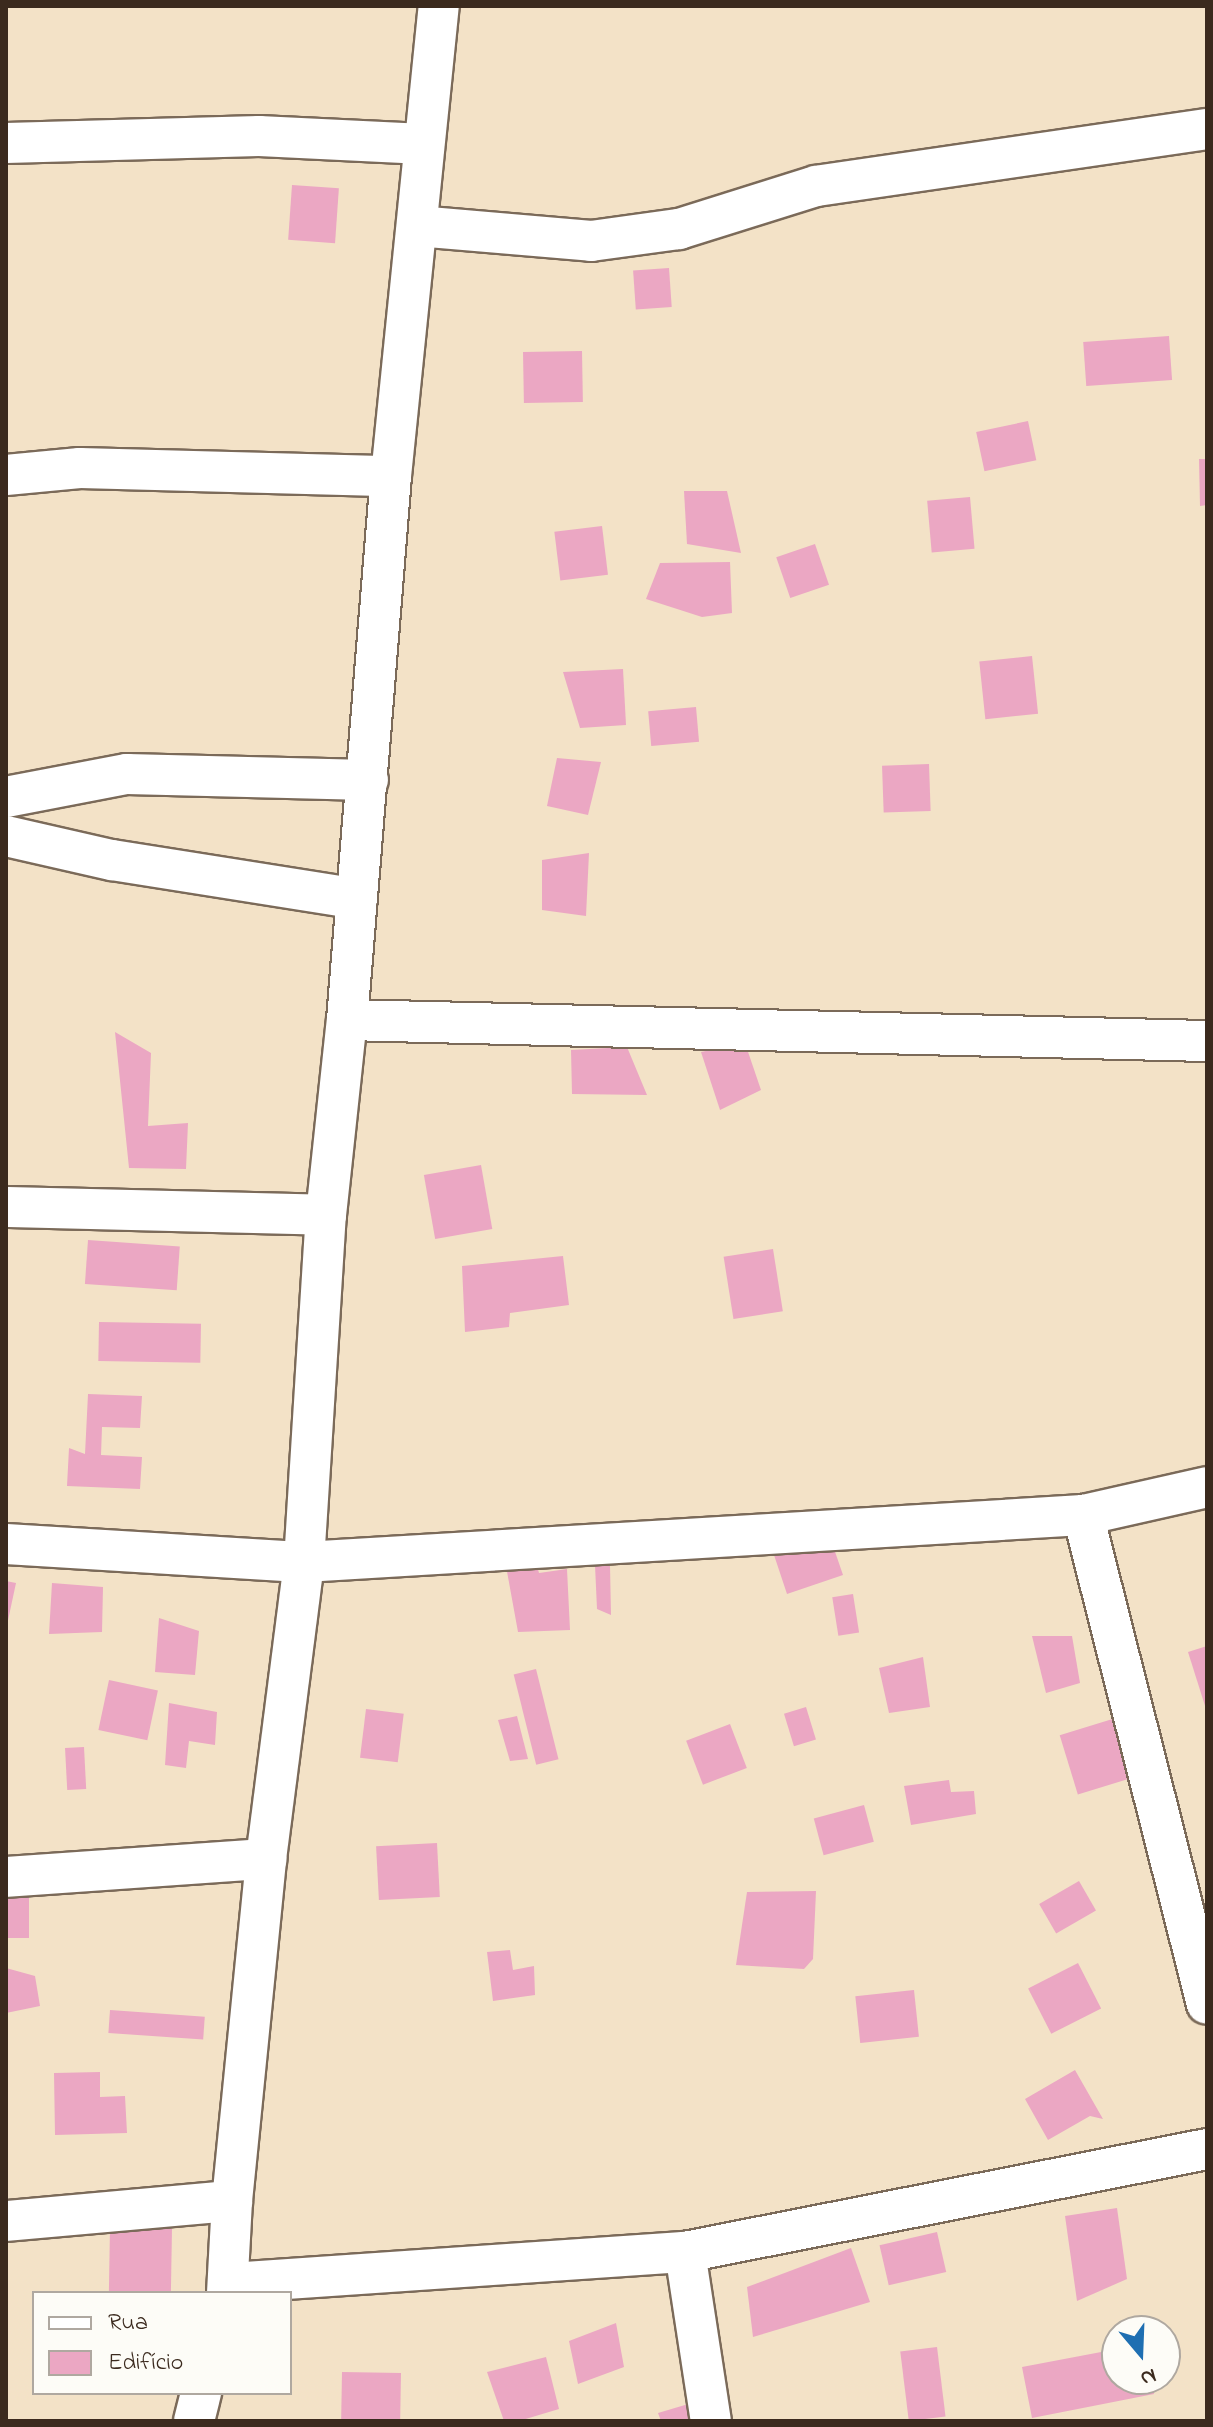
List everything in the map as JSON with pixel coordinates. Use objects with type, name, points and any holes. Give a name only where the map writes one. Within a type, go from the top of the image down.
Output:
[{"type":"street","points":[[439,6],[391,476],[347,1020],[326,1215],[304,1562],[266,1859],[232,2201],[228,2288],[685,2252],[1207,2149]]},
{"type":"street","points":[[417,226],[591,241],[679,229],[816,186],[1207,129]]},
{"type":"street","points":[[6,143],[259,136],[424,144]]},
{"type":"street","points":[[6,475],[80,468],[391,476]]},
{"type":"street","points":[[6,797],[127,774],[368,780]]},
{"type":"street","points":[[6,836],[112,860],[357,899]]},
{"type":"street","points":[[347,1020],[1207,1041]]},
{"type":"street","points":[[6,1207],[326,1215]]},
{"type":"street","points":[[6,1544],[304,1562],[1083,1515],[1207,1487]]},
{"type":"street","points":[[1083,1515],[1207,2004]]},
{"type":"street","points":[[6,1877],[266,1859]]},
{"type":"street","points":[[6,2221],[232,2201]]},
{"type":"street","points":[[685,2252],[711,2421]]},
{"type":"street","points":[[194,2421],[200,2395]]},
{"type":"building","points":[[292,185],[339,188],[335,243],[288,240]]},
{"type":"building","points":[[669,268],[672,307],[636,309],[633,271]]},
{"type":"building","points":[[1169,336],[1172,380],[1086,386],[1083,342]]},
{"type":"building","points":[[582,351],[583,402],[524,403],[523,352]]},
{"type":"building","points":[[1028,421],[1036,460],[984,471],[976,432]]},
{"type":"building","points":[[1199,459],[1207,459],[1207,505],[1200,506]]},
{"type":"building","points":[[684,491],[727,491],[741,553],[687,544]]},
{"type":"building","points":[[970,497],[975,549],[932,553],[927,501]]},
{"type":"building","points":[[602,526],[608,575],[560,580],[554,532]]},
{"type":"building","points":[[815,544],[829,585],[790,598],[776,557]]},
{"type":"building","points":[[730,562],[732,613],[702,617],[646,599],[660,563]]},
{"type":"building","points":[[1032,656],[1038,714],[985,719],[979,662]]},
{"type":"building","points":[[623,669],[626,725],[580,728],[563,672]]},
{"type":"building","points":[[696,707],[699,742],[651,746],[648,711]]},
{"type":"building","points":[[557,758],[601,762],[588,815],[547,806]]},
{"type":"building","points":[[929,764],[931,811],[884,813],[882,766]]},
{"type":"building","points":[[589,853],[586,916],[542,910],[542,860]]},
{"type":"building","points":[[115,1032],[151,1053],[148,1126],[188,1123],[186,1169],[129,1168]]},
{"type":"building","points":[[745,1043],[761,1090],[720,1110],[701,1052]]},
{"type":"building","points":[[627,1047],[647,1095],[572,1094],[571,1050]]},
{"type":"building","points":[[481,1165],[492,1229],[435,1239],[424,1175]]},
{"type":"building","points":[[88,1240],[180,1246],[177,1290],[85,1284]]},
{"type":"building","points":[[773,1249],[783,1311],[733,1319],[724,1257]]},
{"type":"building","points":[[563,1256],[569,1305],[510,1313],[509,1327],[465,1332],[462,1266]]},
{"type":"building","points":[[99,1322],[201,1324],[200,1363],[98,1361]]},
{"type":"building","points":[[88,1394],[142,1396],[140,1428],[102,1427],[101,1455],[142,1457],[140,1489],[67,1486],[69,1448],[85,1454]]},
{"type":"building","points":[[831,1540],[843,1575],[787,1594],[773,1552]]},
{"type":"building","points":[[536,1562],[539,1573],[567,1569],[570,1630],[518,1632],[506,1566]]},
{"type":"building","points":[[595,1565],[610,1566],[611,1615],[597,1609]]},
{"type":"building","points":[[6,1581],[16,1583],[7,1625],[6,1625]]},
{"type":"building","points":[[52,1583],[103,1587],[102,1632],[49,1634]]},
{"type":"building","points":[[853,1594],[859,1633],[838,1636],[832,1597]]},
{"type":"building","points":[[159,1618],[199,1631],[195,1675],[155,1672]]},
{"type":"building","points":[[1032,1636],[1072,1636],[1080,1683],[1046,1693]]},
{"type":"building","points":[[1207,1646],[1207,1709],[1206,1709],[1188,1652]]},
{"type":"building","points":[[923,1657],[930,1707],[889,1713],[879,1668]]},
{"type":"building","points":[[536,1669],[558,1759],[536,1765],[514,1675]]},
{"type":"building","points":[[109,1680],[158,1690],[147,1740],[98,1730]]},
{"type":"building","points":[[169,1703],[217,1712],[215,1745],[189,1741],[186,1768],[165,1765]]},
{"type":"building","points":[[806,1707],[816,1740],[794,1746],[784,1714]]},
{"type":"building","points":[[366,1709],[404,1714],[398,1762],[360,1758]]},
{"type":"building","points":[[517,1716],[528,1759],[510,1761],[498,1720]]},
{"type":"building","points":[[1119,1717],[1137,1776],[1078,1794],[1060,1735]]},
{"type":"building","points":[[730,1724],[747,1768],[703,1785],[686,1741]]},
{"type":"building","points":[[84,1747],[86,1789],[67,1790],[65,1748]]},
{"type":"building","points":[[949,1780],[951,1792],[974,1791],[976,1814],[911,1825],[904,1786]]},
{"type":"building","points":[[864,1805],[874,1842],[824,1855],[814,1818]]},
{"type":"building","points":[[437,1843],[440,1897],[379,1900],[376,1846]]},
{"type":"building","points":[[1079,1881],[1096,1910],[1056,1933],[1039,1904]]},
{"type":"building","points":[[816,1891],[813,1959],[804,1969],[736,1965],[747,1892]]},
{"type":"building","points":[[6,1893],[29,1893],[29,1938],[6,1938]]},
{"type":"building","points":[[510,1950],[513,1970],[534,1966],[535,1995],[493,2001],[487,1952]]},
{"type":"building","points":[[1078,1963],[1101,2008],[1051,2034],[1028,1988]]},
{"type":"building","points":[[6,1968],[35,1976],[40,2006],[6,2013]]},
{"type":"building","points":[[914,1990],[919,2037],[860,2043],[855,1996]]},
{"type":"building","points":[[110,2010],[205,2017],[203,2040],[108,2033]]},
{"type":"building","points":[[1075,2070],[1103,2119],[1090,2116],[1048,2140],[1025,2099]]},
{"type":"building","points":[[100,2072],[100,2097],[125,2096],[127,2133],[55,2135],[54,2073]]},
{"type":"building","points":[[1117,2208],[1127,2279],[1077,2301],[1065,2216]]},
{"type":"building","points":[[110,2228],[172,2229],[171,2291],[109,2291]]},
{"type":"building","points":[[937,2232],[946,2272],[889,2285],[880,2245]]},
{"type":"building","points":[[851,2248],[870,2302],[753,2337],[747,2287]]},
{"type":"building","points":[[616,2323],[624,2367],[578,2384],[569,2341]]},
{"type":"building","points":[[937,2347],[946,2416],[909,2421],[900,2352]]},
{"type":"building","points":[[1101,2352],[1101,2395],[1149,2395],[1032,2418],[1022,2367]]},
{"type":"building","points":[[546,2357],[559,2409],[519,2421],[504,2421],[487,2372]]},
{"type":"building","points":[[342,2372],[401,2373],[400,2421],[341,2421]]},
{"type":"building","points":[[695,2402],[701,2421],[661,2421],[658,2413]]}]
